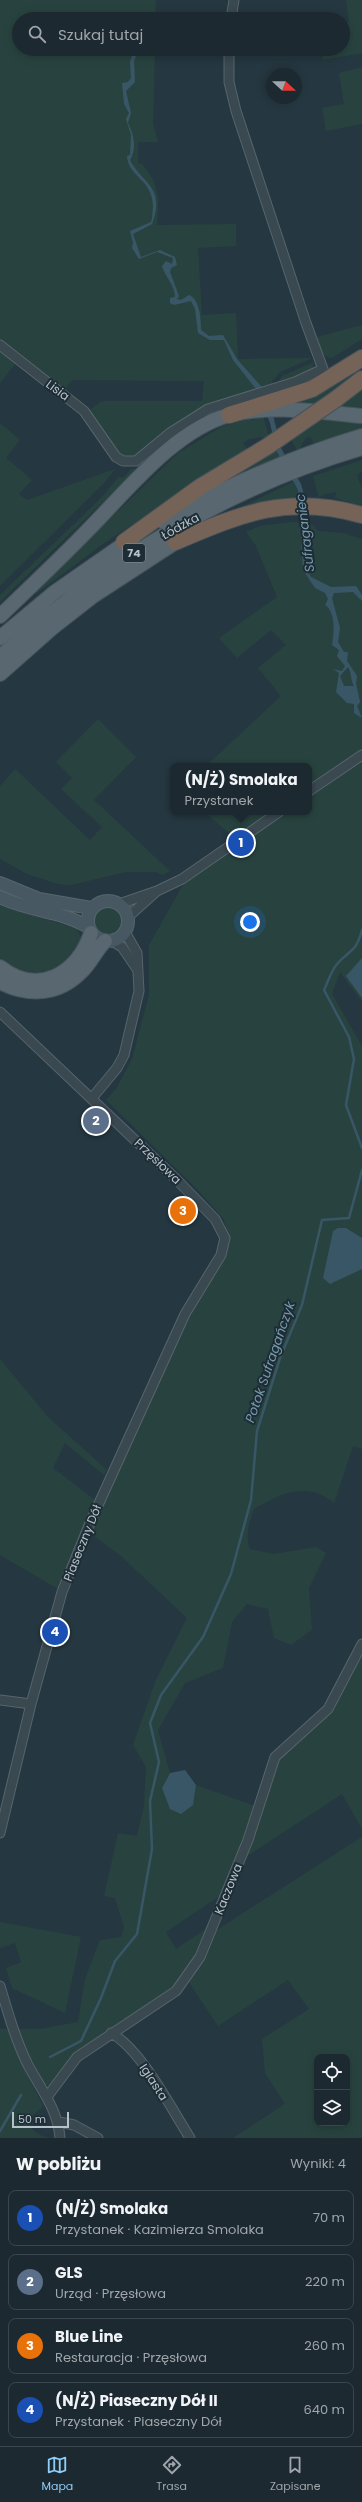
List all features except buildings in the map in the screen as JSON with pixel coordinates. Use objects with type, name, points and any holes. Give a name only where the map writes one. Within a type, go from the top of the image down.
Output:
[{"type":"highway","points":[[229,416],[254,404],[282,399],[312,389],[362,358]]},
{"type":"highway","points":[[124,542],[200,487],[268,446],[336,400],[362,379]]},
{"type":"highway","points":[[175,542],[246,513],[266,508],[298,506],[321,507],[362,515]]},
{"type":"main road","points":[[282,399],[362,416]]},
{"type":"main road","points":[[0,616],[169,450],[206,425],[229,416]]},
{"type":"main road","name":"Łódzka","points":[[0,638],[55,592],[124,542],[192,505],[314,458],[362,436]]},
{"type":"main road","name":"Łódzka","points":[[314,458],[362,448]]},
{"type":"main road","name":"Łódzka","points":[[0,657],[62,603],[140,548],[282,470]]},
{"type":"main road","name":"74","points":[[0,674],[81,605],[282,470]]},
{"type":"main road","points":[[0,967],[22,979],[39,981],[53,977],[65,971],[79,958],[86,946],[89,930]]},
{"type":"main road","points":[[0,982],[14,990],[35,993],[56,989],[82,971],[108,941]]},
{"type":"street","points":[[232,12],[234,0]]},
{"type":"street","points":[[229,56],[229,82],[236,111],[306,323],[323,369],[282,399]]},
{"type":"street","name":"Lisia","points":[[0,345],[78,405],[118,459],[131,462],[140,458],[170,433],[208,409],[254,404]]},
{"type":"street","points":[[312,790],[362,755]]},
{"type":"street","points":[[119,904],[157,892],[182,879],[275,815]]},
{"type":"street","points":[[0,883],[39,898],[91,908]]},
{"type":"street","points":[[92,1098],[117,1068],[124,1055],[139,991],[137,953],[125,932],[128,916],[157,892]]},
{"type":"street","points":[[0,897],[22,906],[73,919],[108,941],[122,947],[139,972]]},
{"type":"street","points":[[89,930],[88,914],[91,908],[101,901],[108,900],[119,904],[128,916]]},
{"type":"street","points":[[108,941],[125,932]]},
{"type":"street","name":"Przęsłowa","points":[[0,1012],[92,1098],[215,1219],[224,1238],[221,1255],[212,1272]]},
{"type":"street","name":"Piaseczny Dół","points":[[0,1833],[31,1704],[62,1592],[90,1523],[185,1314],[212,1272]]},
{"type":"street","name":"Kaczowa","points":[[47,2097],[77,2057],[176,1991],[200,1957],[248,1840],[275,1757],[328,1709],[362,1644]]},
{"type":"street","points":[[0,1700],[31,1704]]},
{"type":"street","points":[[0,1986],[10,2020],[28,2064],[47,2097],[59,2122],[60,2138]]},
{"type":"street","name":"Iglasta","points":[[111,2033],[123,2039],[137,2056],[190,2138]]},
{"type":"street","points":[[59,2122],[74,2125],[98,2138]]},
{"type":"green space","points":[[0,0],[156,0],[155,12],[12,12],[12,56],[155,56],[153,124],[158,142],[138,142],[138,163],[142,164],[155,185],[158,199],[157,225],[236,224],[236,246],[198,248],[202,315],[236,313],[238,359],[312,358],[280,372],[272,382],[273,386],[248,391],[210,405],[138,457],[121,458],[88,411],[102,401],[202,401],[204,381],[73,380],[63,391],[17,362],[0,383]]},
{"type":"green space","points":[[346,0],[362,0],[362,53],[350,55],[350,12],[348,12]]},
{"type":"green space","points":[[323,56],[345,56],[323,60]]},
{"type":"green space","points":[[362,67],[362,124],[326,131],[322,108],[344,104],[339,73]]},
{"type":"green space","points":[[362,325],[362,339],[332,358],[325,356],[317,337]]},
{"type":"green space","points":[[314,362],[312,371],[277,384],[282,376]]},
{"type":"green space","points":[[362,364],[362,369],[315,406],[291,404]]},
{"type":"green space","points":[[362,389],[362,411],[336,408]]},
{"type":"green space","points":[[252,400],[252,402],[232,406],[234,405]]},
{"type":"green space","points":[[216,412],[203,418],[164,444],[186,427],[206,416]]},
{"type":"green space","points":[[263,415],[269,437],[264,440],[262,437],[249,439],[243,443],[248,450],[104,543],[37,593],[33,593],[178,453],[223,426],[248,418],[254,420],[258,416]]},
{"type":"green space","points":[[323,416],[362,419],[362,433],[315,446],[310,436],[305,439],[298,452],[291,439]]},
{"type":"green space","points":[[0,423],[20,440],[6,458],[32,480],[19,494],[27,500],[115,469],[105,482],[0,586]]},
{"type":"green space","points":[[164,444],[0,602],[0,595],[103,496],[118,477],[123,478],[131,469],[136,469],[150,456]]},
{"type":"green space","points":[[276,450],[281,458],[207,493]]},
{"type":"green space","points":[[362,460],[362,471],[357,475],[362,489],[362,506],[335,498],[336,492],[322,495],[319,498],[313,476]]},
{"type":"green space","points":[[293,482],[298,490],[299,499],[224,515]]},
{"type":"green space","points":[[290,522],[312,524],[318,531],[343,533],[362,539],[362,750],[312,784],[312,763],[209,763],[281,696],[258,668],[286,645],[271,630],[237,658],[219,638],[277,597],[256,546],[246,532],[260,526]]},
{"type":"green space","points":[[98,719],[136,757],[94,800],[170,871],[163,875],[156,872],[126,872],[71,885],[58,884],[27,874],[0,859],[0,786],[15,769],[90,840],[102,827],[61,789],[72,778],[56,762]]},
{"type":"green space","points":[[362,760],[362,1002],[340,972],[332,994],[362,1046],[362,1449],[353,1446],[334,1503],[324,1496],[313,1492],[304,1491],[284,1494],[254,1509],[248,1529],[250,1549],[273,1554],[316,1547],[326,1553],[309,1588],[312,1630],[291,1645],[274,1638],[268,1609],[247,1604],[232,1622],[223,1668],[185,1683],[158,1730],[170,1773],[162,1788],[193,1805],[196,1785],[255,1806],[245,1840],[224,1893],[166,1932],[176,1949],[209,1927],[198,1956],[174,1989],[107,2030],[74,2054],[49,2086],[43,2083],[27,2051],[21,2061],[43,2106],[33,2115],[31,2120],[32,2128],[39,2134],[51,2138],[0,2138],[0,2029],[40,2029],[78,2022],[85,1979],[100,1940],[121,1937],[124,1927],[115,1898],[104,1896],[118,1833],[137,1836],[144,1806],[146,1767],[133,1745],[155,1682],[187,1618],[121,1556],[90,1533],[189,1315],[223,1258],[229,1237],[223,1218],[195,1187],[106,1100],[116,1089],[132,1059],[149,995],[149,945],[184,883],[284,815],[312,815],[312,795]]},
{"type":"green space","points":[[208,815],[266,815],[233,837]]},
{"type":"green space","points":[[0,904],[14,910],[76,928],[81,937],[76,950],[68,960],[58,967],[46,971],[34,973],[22,971],[11,966],[0,958]]},
{"type":"green space","points":[[107,906],[117,910],[121,920],[117,930],[107,934],[97,930],[93,920],[97,910]]},
{"type":"green space","points":[[0,1359],[48,1417],[107,1470],[104,1475],[65,1443],[53,1468],[95,1500],[60,1590],[0,1555]]},
{"type":"green space","points":[[362,1651],[362,1829],[342,1794],[241,1860],[277,1758],[329,1711]]},
{"type":"green space","points":[[362,1837],[362,2138],[233,2138],[285,2104],[265,2073],[262,2039],[309,2009],[288,1980],[218,2026],[188,1981],[203,1958],[212,1933]]},
{"type":"green space","points":[[0,1922],[81,1937],[65,2013],[12,1988],[6,1968],[21,1962],[15,1943],[0,1948]]},
{"type":"water","name":"Sufraganiec","points":[[132,56],[136,56],[134,62],[135,82],[126,91],[131,113],[128,123],[134,142],[130,160],[151,187],[156,201],[156,211],[152,224],[133,234],[141,257],[160,250],[175,257],[177,265],[171,268],[170,272],[179,296],[177,299],[181,300],[189,295],[193,297],[198,305],[201,330],[209,336],[223,335],[237,359],[261,386],[273,415],[281,448],[301,484],[305,498],[306,569],[311,577],[331,587],[356,586],[362,595],[362,601],[353,592],[334,593],[332,598],[340,628],[338,642],[344,652],[348,652],[347,661],[357,676],[356,683],[360,702],[357,706],[362,718],[354,713],[354,704],[347,703],[336,692],[339,673],[333,669],[342,671],[345,666],[337,656],[339,650],[332,645],[334,629],[333,618],[329,608],[325,605],[328,599],[325,593],[315,588],[303,570],[298,490],[276,450],[270,423],[256,389],[233,360],[224,340],[210,340],[198,333],[195,309],[191,301],[174,305],[170,303],[170,298],[175,297],[175,293],[162,266],[166,261],[172,264],[173,258],[157,252],[139,259],[132,248],[133,243],[130,231],[151,222],[153,207],[149,190],[131,169],[128,163],[127,156],[130,155],[131,135],[126,119],[129,113],[124,104],[122,83],[128,82],[131,78],[130,62]],"holes":[[[348,667],[354,686],[344,686],[340,676]]]},
{"type":"water","points":[[362,958],[362,998],[346,976]]},
{"type":"water","points":[[338,1228],[346,1228],[362,1238],[362,1269],[330,1284],[323,1278],[333,1231]]},
{"type":"water","points":[[185,1770],[196,1785],[193,1805],[181,1814],[170,1809],[162,1788],[170,1773]]},
{"type":"waterway","name":"Potok Sufragańczyk","points":[[362,930],[355,947],[335,967],[324,990],[349,1037],[354,1059],[346,1105],[362,1148]]},
{"type":"waterway","name":"Potok Sufragańczyk","points":[[50,2057],[81,2041],[101,1998],[115,1961],[137,1934],[152,1849],[150,1801],[159,1762],[150,1723],[161,1695],[203,1637],[231,1574],[251,1500],[257,1431],[280,1358],[302,1305],[322,1220],[349,1218],[362,1170]]},
{"type":"waterway","name":"Potok Sufragańczyk","points":[[0,2131],[21,2095]]},
{"type":"place","name":"(N/Ż) Smolaka","points":[[241,843]]},
{"type":"place","name":"GLS","points":[[96,1121]]},
{"type":"place","name":"Blue Line","points":[[183,1211]]},
{"type":"place","name":"(N/Ż) Piaseczny Dół II","points":[[55,1632]]}]
